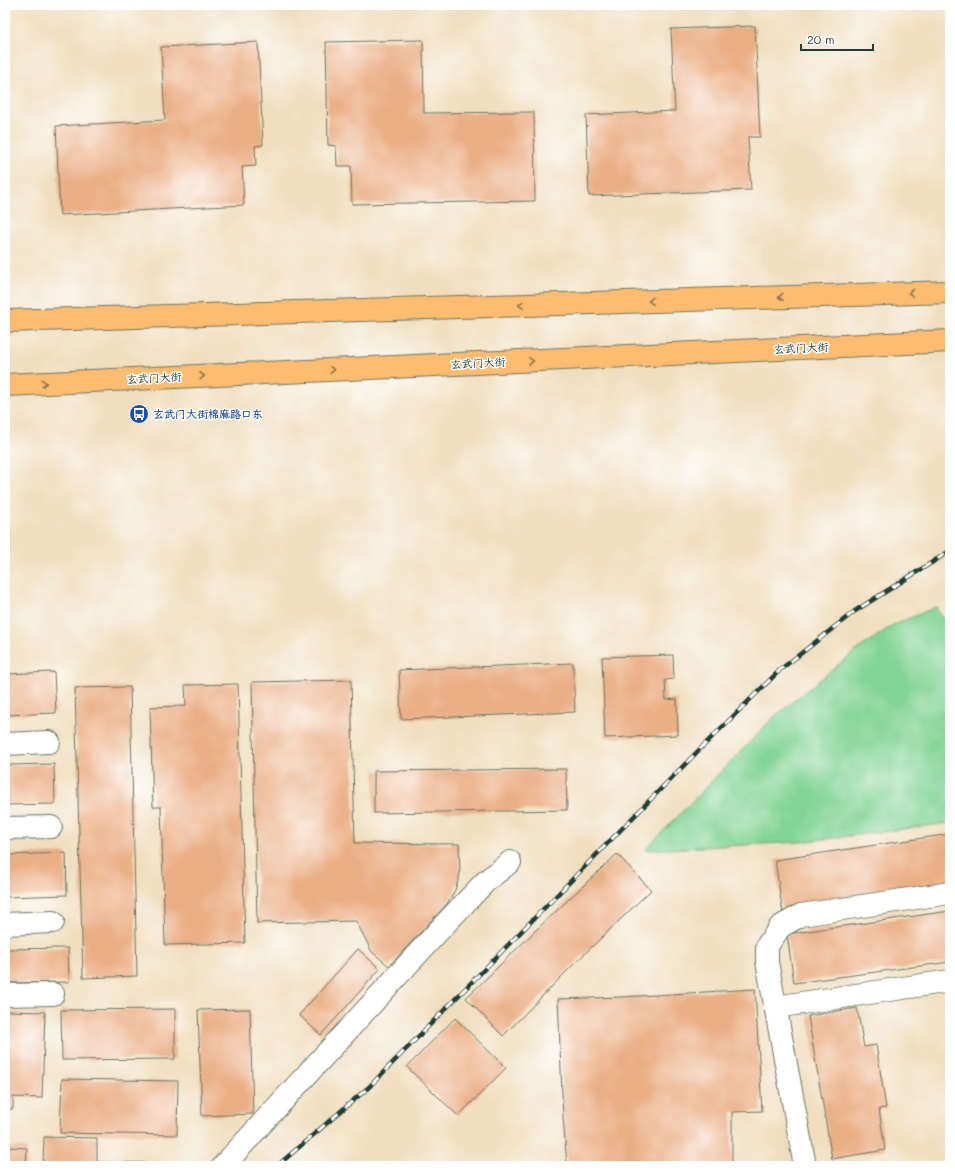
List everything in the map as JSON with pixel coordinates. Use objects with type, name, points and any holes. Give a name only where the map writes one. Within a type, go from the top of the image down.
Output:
[{"type":"main road","points":[[5,321],[950,292]]},
{"type":"main road","name":"玄武门大街","points":[[5,385],[950,341]]},
{"type":"lane","points":[[5,744],[49,742]]},
{"type":"lane","points":[[5,828],[51,826]]},
{"type":"lane","points":[[223,1166],[443,926],[486,882],[510,862]]},
{"type":"lane","points":[[805,1166],[767,962],[767,946],[780,927],[800,915],[950,893]]},
{"type":"lane","points":[[5,924],[53,922]]},
{"type":"lane","points":[[775,1007],[950,981]]},
{"type":"lane","points":[[5,995],[53,994]]},
{"type":"green space","points":[[936,607],[950,631],[950,823],[802,842],[645,850],[774,717],[853,653],[893,625]]},
{"type":"building","points":[[755,26],[760,137],[748,137],[751,190],[589,196],[586,115],[675,111],[671,29]]},
{"type":"building","points":[[423,40],[424,113],[534,112],[535,201],[352,204],[351,166],[337,166],[336,146],[328,145],[326,42]]},
{"type":"building","points":[[258,42],[263,145],[255,146],[256,166],[242,167],[244,205],[60,215],[56,126],[165,120],[161,47]]},
{"type":"building","points":[[673,655],[674,679],[665,680],[666,700],[677,699],[678,735],[605,738],[602,657]]},
{"type":"building","points":[[573,663],[575,712],[401,719],[399,670]]},
{"type":"building","points":[[54,672],[56,713],[5,715],[5,674]]},
{"type":"building","points":[[351,680],[355,843],[459,844],[460,874],[455,890],[447,904],[389,966],[372,952],[356,921],[257,923],[252,682]]},
{"type":"building","points":[[238,684],[245,943],[165,945],[161,807],[153,807],[150,707],[186,706],[185,685]]},
{"type":"building","points":[[130,687],[137,976],[83,978],[75,688]]},
{"type":"building","points":[[54,764],[55,804],[5,805],[5,765]]},
{"type":"building","points":[[566,769],[567,810],[374,813],[374,771]]},
{"type":"building","points":[[950,834],[950,890],[783,914],[775,860]]},
{"type":"building","points":[[66,853],[67,895],[5,897],[5,855]]},
{"type":"building","points":[[617,854],[651,890],[571,967],[503,1036],[466,998]]},
{"type":"building","points":[[950,911],[950,962],[794,983],[787,934]]},
{"type":"building","points":[[68,948],[69,982],[5,983],[5,949]]},
{"type":"building","points":[[358,949],[380,969],[321,1035],[299,1015]]},
{"type":"building","points":[[755,989],[762,1111],[732,1112],[732,1166],[567,1166],[563,1117],[558,999],[622,997]]},
{"type":"building","points":[[857,1008],[864,1047],[876,1045],[886,1108],[879,1109],[885,1150],[832,1159],[808,1016]]},
{"type":"building","points":[[175,1009],[175,1059],[62,1060],[61,1010]]},
{"type":"building","points":[[250,1009],[253,1114],[202,1116],[198,1010]]},
{"type":"building","points":[[5,1011],[45,1012],[42,1098],[13,1097],[13,1109],[5,1109]]},
{"type":"building","points":[[455,1018],[506,1068],[458,1116],[407,1067]]},
{"type":"building","points":[[62,1079],[178,1081],[177,1135],[60,1133]]},
{"type":"building","points":[[44,1137],[97,1138],[97,1162],[169,1163],[169,1166],[43,1166]]},
{"type":"building","points":[[5,1147],[27,1148],[26,1166],[5,1166]]},
{"type":"railway","points":[[277,1166],[369,1087],[697,752],[781,669],[855,611],[950,551]]},
{"type":"place","name":"玄武门大街棉麻路口东","points":[[139,414]]}]
